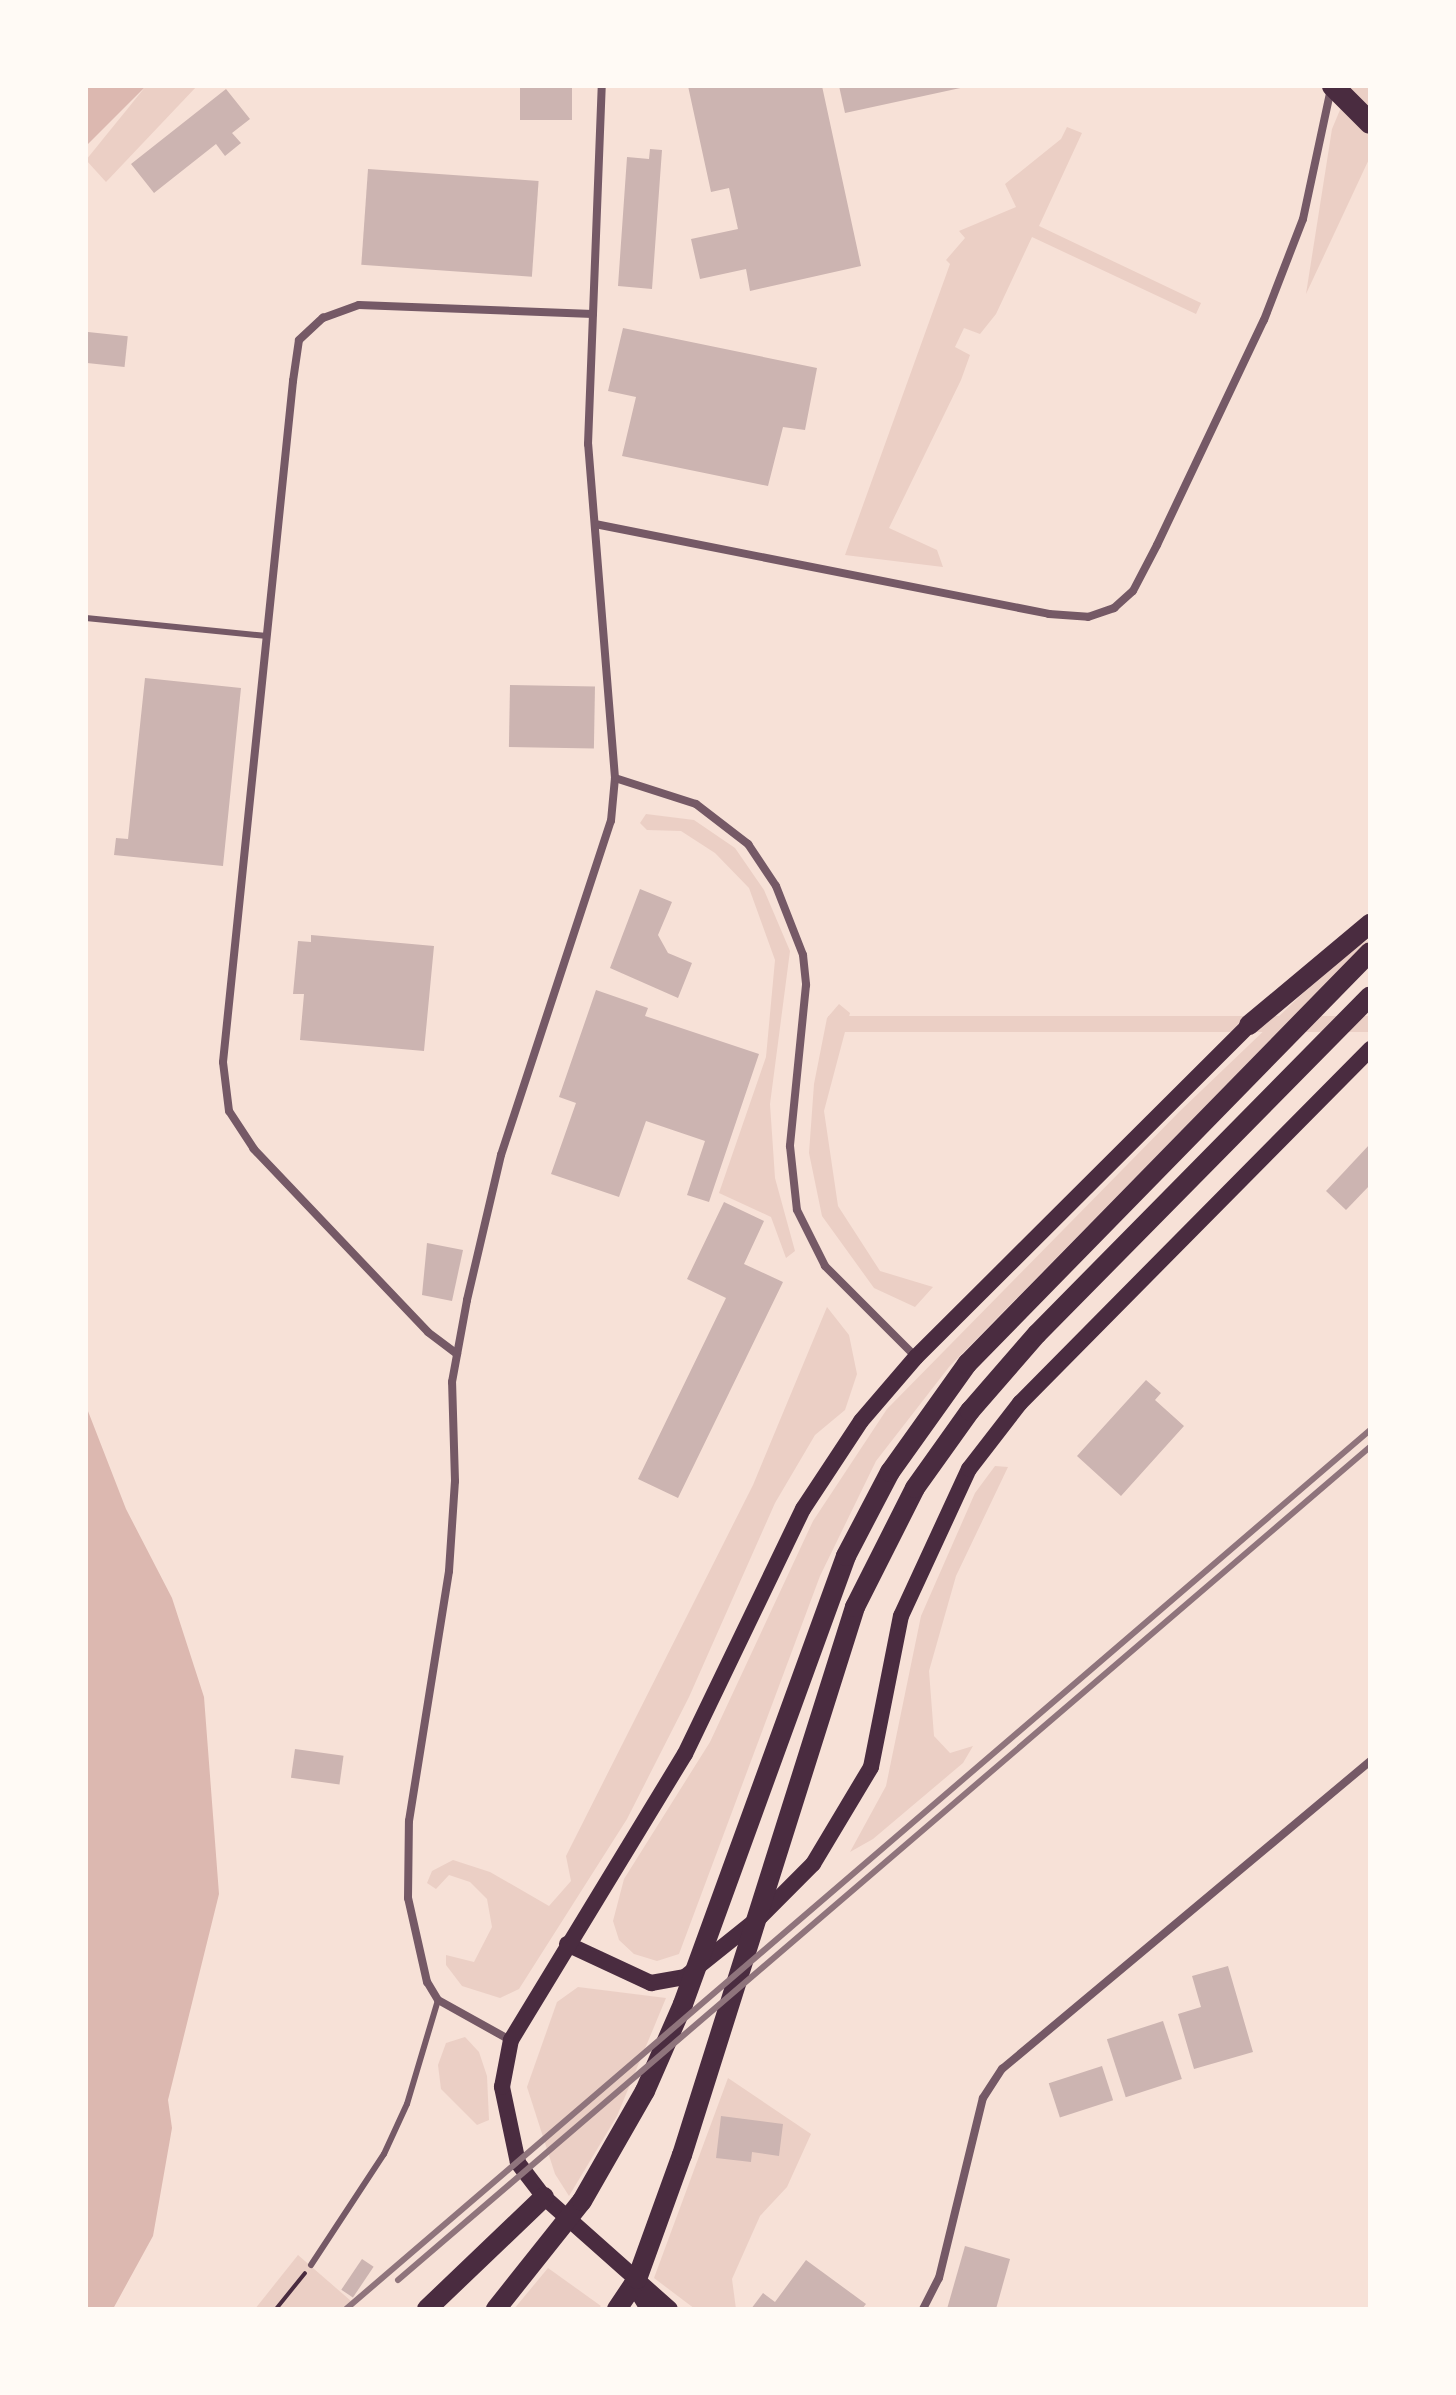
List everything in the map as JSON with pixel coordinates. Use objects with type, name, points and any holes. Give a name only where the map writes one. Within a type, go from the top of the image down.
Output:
[{"type":"highway","points":[[1332,86],[1370,123]]},
{"type":"main road","points":[[670,2309],[623,2271],[544,2197],[518,2163],[510,2139],[502,2087],[511,2040],[685,1754],[803,1509],[861,1421],[916,1357],[1249,1025],[1370,924]]},
{"type":"main road","points":[[496,2309],[582,2201],[645,2091],[683,2004],[846,1556],[890,1472],[967,1364],[1370,952]]},
{"type":"main road","points":[[617,2309],[637,2279],[682,2155],[855,1607],[915,1488],[970,1411],[1037,1334],[1370,996]]},
{"type":"main road","points":[[567,1944],[651,1983],[685,1977],[760,1917],[813,1864],[871,1767],[901,1616],[969,1469],[1020,1403],[1370,1049]]},
{"type":"main road","points":[[427,2309],[544,2197]]},
{"type":"main road","points":[[623,2271],[648,2309]]},
{"type":"street","points":[[511,2040],[438,2000],[427,1982],[408,1898],[409,1821],[449,1571],[457,1354],[501,1155],[605,850],[615,778],[588,444],[602,86]]},
{"type":"street","points":[[595,524],[1049,614],[1088,617],[1114,608],[1133,591],[1157,545],[1264,320],[1303,219],[1332,86]]},
{"type":"street","points":[[457,1354],[428,1332],[254,1149],[229,1111],[223,1062],[299,340],[323,318],[359,305],[593,314]]},
{"type":"street","points":[[615,778],[696,804],[748,844],[776,886],[803,955],[806,985],[790,1146],[797,1210],[825,1266],[916,1357]]},
{"type":"street","points":[[923,2309],[939,2278],[983,2098],[1002,2069],[1370,1761]]},
{"type":"lane","points":[[86,618],[267,636]]},
{"type":"lane","points":[[311,2265],[384,2154],[407,2104],[438,2000]]},
{"type":"path","points":[[276,2309],[311,2265]]},
{"type":"shaded area","points":[[86,86],[146,86],[86,146]]},
{"type":"shaded area","points":[[146,86],[197,86],[106,182],[86,160]]},
{"type":"shaded area","points":[[1350,86],[1370,86],[1370,157],[1306,294],[1332,129]]},
{"type":"shaded area","points":[[1067,127],[1082,133],[1039,226],[1201,303],[1196,314],[1032,237],[996,314],[980,334],[964,328],[955,347],[970,355],[961,380],[889,528],[937,550],[943,567],[845,555],[950,264],[946,260],[965,238],[959,231],[1016,207],[1005,184],[1061,139]]},
{"type":"shaded area","points":[[646,814],[694,820],[735,848],[764,890],[790,951],[770,1104],[775,1178],[795,1251],[786,1258],[771,1217],[719,1193],[766,1057],[775,960],[749,888],[715,853],[681,831],[647,830],[640,823]]},
{"type":"shaded area","points":[[1370,939],[949,1367],[876,1461],[820,1576],[679,1954],[657,1961],[634,1954],[619,1940],[613,1921],[624,1879],[710,1742],[813,1521],[887,1409],[1180,1111],[1345,953]]},
{"type":"shaded area","points":[[839,1004],[850,1013],[824,1111],[838,1206],[880,1271],[933,1287],[915,1307],[874,1288],[822,1216],[809,1153],[814,1084],[827,1018]]},
{"type":"shaded area","points":[[828,1016],[1370,1016],[1370,1032],[828,1032]]},
{"type":"shaded area","points":[[827,1307],[849,1335],[857,1374],[845,1410],[815,1435],[775,1503],[689,1697],[627,1819],[519,1989],[500,1998],[462,1986],[446,1965],[446,1955],[474,1962],[492,1927],[487,1899],[470,1882],[449,1875],[436,1889],[427,1883],[432,1871],[453,1860],[490,1872],[549,1906],[571,1881],[566,1856],[753,1485]]},
{"type":"shaded area","points":[[86,1406],[126,1509],[172,1598],[204,1697],[219,1894],[168,2100],[172,2128],[153,2236],[113,2309],[86,2309]]},
{"type":"shaded area","points":[[995,1466],[1008,1467],[956,1576],[929,1671],[934,1736],[950,1753],[973,1746],[963,1763],[873,1839],[850,1852],[886,1786],[921,1616],[975,1493]]},
{"type":"shaded area","points":[[578,1987],[666,1998],[617,2116],[569,2196],[555,2174],[527,2087],[557,2002]]},
{"type":"shaded area","points":[[465,2037],[479,2052],[487,2076],[489,2120],[477,2125],[441,2089],[438,2065],[446,2043]]},
{"type":"shaded area","points":[[728,2078],[811,2134],[787,2187],[760,2216],[732,2279],[736,2309],[695,2309],[654,2278]]},
{"type":"shaded area","points":[[298,2255],[351,2301],[342,2309],[255,2309]]},
{"type":"shaded area","points":[[548,2268],[601,2306],[598,2309],[514,2309]]},
{"type":"building","points":[[520,86],[572,86],[572,120],[520,120]]},
{"type":"building","points":[[688,86],[822,86],[861,266],[750,291],[746,269],[700,279],[691,239],[738,229],[729,188],[711,192]]},
{"type":"building","points":[[839,86],[965,86],[965,87],[845,113]]},
{"type":"building","points":[[226,89],[250,119],[232,133],[241,143],[225,156],[216,144],[154,193],[131,164]]},
{"type":"building","points":[[650,149],[662,150],[652,289],[618,286],[627,157],[649,159]]},
{"type":"building","points":[[368,169],[539,181],[532,277],[361,265]]},
{"type":"building","points":[[623,328],[817,368],[805,430],[783,427],[768,486],[622,456],[636,397],[608,391]]},
{"type":"building","points":[[88,332],[128,336],[125,367],[86,363]]},
{"type":"building","points":[[145,678],[241,688],[223,866],[114,855],[116,838],[128,839]]},
{"type":"building","points":[[510,685],[595,686],[594,748],[509,747]]},
{"type":"building","points":[[640,889],[672,902],[658,935],[668,953],[692,963],[678,998],[610,968]]},
{"type":"building","points":[[311,935],[434,946],[424,1051],[300,1040],[304,994],[293,994],[298,941],[311,942]]},
{"type":"building","points":[[596,990],[648,1008],[645,1016],[759,1054],[709,1202],[687,1195],[705,1141],[646,1121],[619,1197],[551,1174],[576,1103],[559,1097]]},
{"type":"building","points":[[1370,1144],[1370,1185],[1346,1210],[1326,1191]]},
{"type":"building","points":[[724,1202],[764,1221],[744,1264],[783,1282],[678,1498],[638,1479],[726,1298],[687,1279]]},
{"type":"building","points":[[427,1243],[463,1250],[452,1301],[422,1295]]},
{"type":"building","points":[[1146,1380],[1161,1393],[1155,1400],[1184,1426],[1121,1496],[1077,1456]]},
{"type":"building","points":[[295,1749],[344,1756],[339,1785],[291,1778]]},
{"type":"building","points":[[1228,1966],[1253,2052],[1194,2069],[1178,2014],[1201,2007],[1192,1976]]},
{"type":"building","points":[[1163,2021],[1182,2079],[1126,2097],[1107,2039]]},
{"type":"building","points":[[1102,2066],[1113,2100],[1060,2118],[1049,2083]]},
{"type":"building","points":[[721,2116],[783,2124],[779,2156],[752,2152],[751,2162],[716,2158]]},
{"type":"building","points":[[965,2246],[1010,2259],[996,2309],[947,2309]]},
{"type":"building","points":[[362,2259],[374,2267],[353,2298],[341,2290]]},
{"type":"building","points":[[806,2260],[866,2304],[862,2309],[751,2309],[763,2293],[775,2302]]},
{"type":"railway","points":[[346,2309],[1370,1430]]},
{"type":"railway","points":[[398,2280],[1370,1447]]}]
